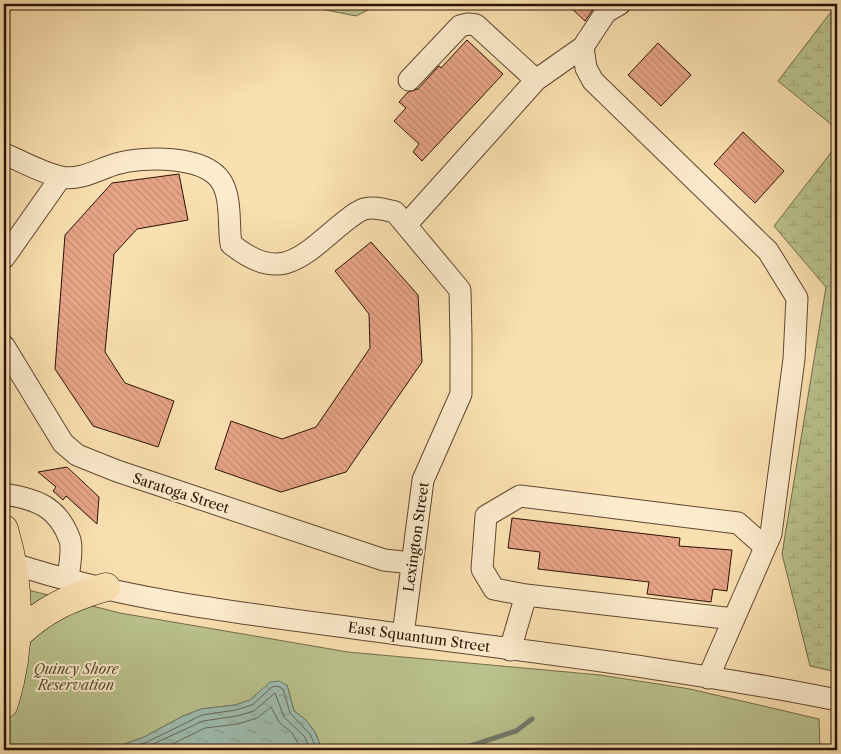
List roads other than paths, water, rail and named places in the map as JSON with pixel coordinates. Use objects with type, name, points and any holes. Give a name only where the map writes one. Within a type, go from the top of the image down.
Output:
[{"type":"main road","points":[[4,529],[17,603],[17,635],[4,704]]},
{"type":"main road","points":[[17,635],[50,608],[76,596],[106,588]]},
{"type":"street","points":[[406,225],[536,80],[583,47],[606,12],[620,4]]},
{"type":"street","points":[[408,80],[460,26],[468,24],[476,25],[536,80]]},
{"type":"street","points":[[583,47],[586,68],[593,81],[768,251],[797,298],[794,359],[771,534],[708,678]]},
{"type":"street","points":[[4,154],[61,177],[4,258]]},
{"type":"street","name":"Lexington Street","points":[[61,177],[93,173],[116,164],[147,159],[187,161],[208,168],[221,181],[228,202],[231,244],[245,256],[259,261],[286,264],[302,258],[353,215],[366,208],[395,212],[460,290],[460,394],[423,480],[403,635]]},
{"type":"street","name":"Saratoga Street","points":[[4,346],[63,443],[77,455],[117,472],[384,560],[412,563]]},
{"type":"street","points":[[4,494],[37,500],[53,512],[70,541],[68,579]]},
{"type":"street","points":[[734,619],[526,595],[494,589],[482,570],[486,516],[520,496],[738,523],[765,547]]},
{"type":"street","name":"East Squantum Street","points":[[9,563],[68,579],[154,598],[294,620],[708,678],[837,700]]},
{"type":"street","points":[[510,650],[526,595]]},
{"type":"water","points":[[279,681],[287,685],[294,711],[305,719],[315,732],[322,750],[108,750],[144,737],[183,716],[201,709],[235,705],[250,700],[270,682]]},
{"type":"waterway","points":[[458,750],[516,731],[532,719]]},
{"type":"park label","name":"Quincy Shore Reservation","points":[[76,678]]}]
